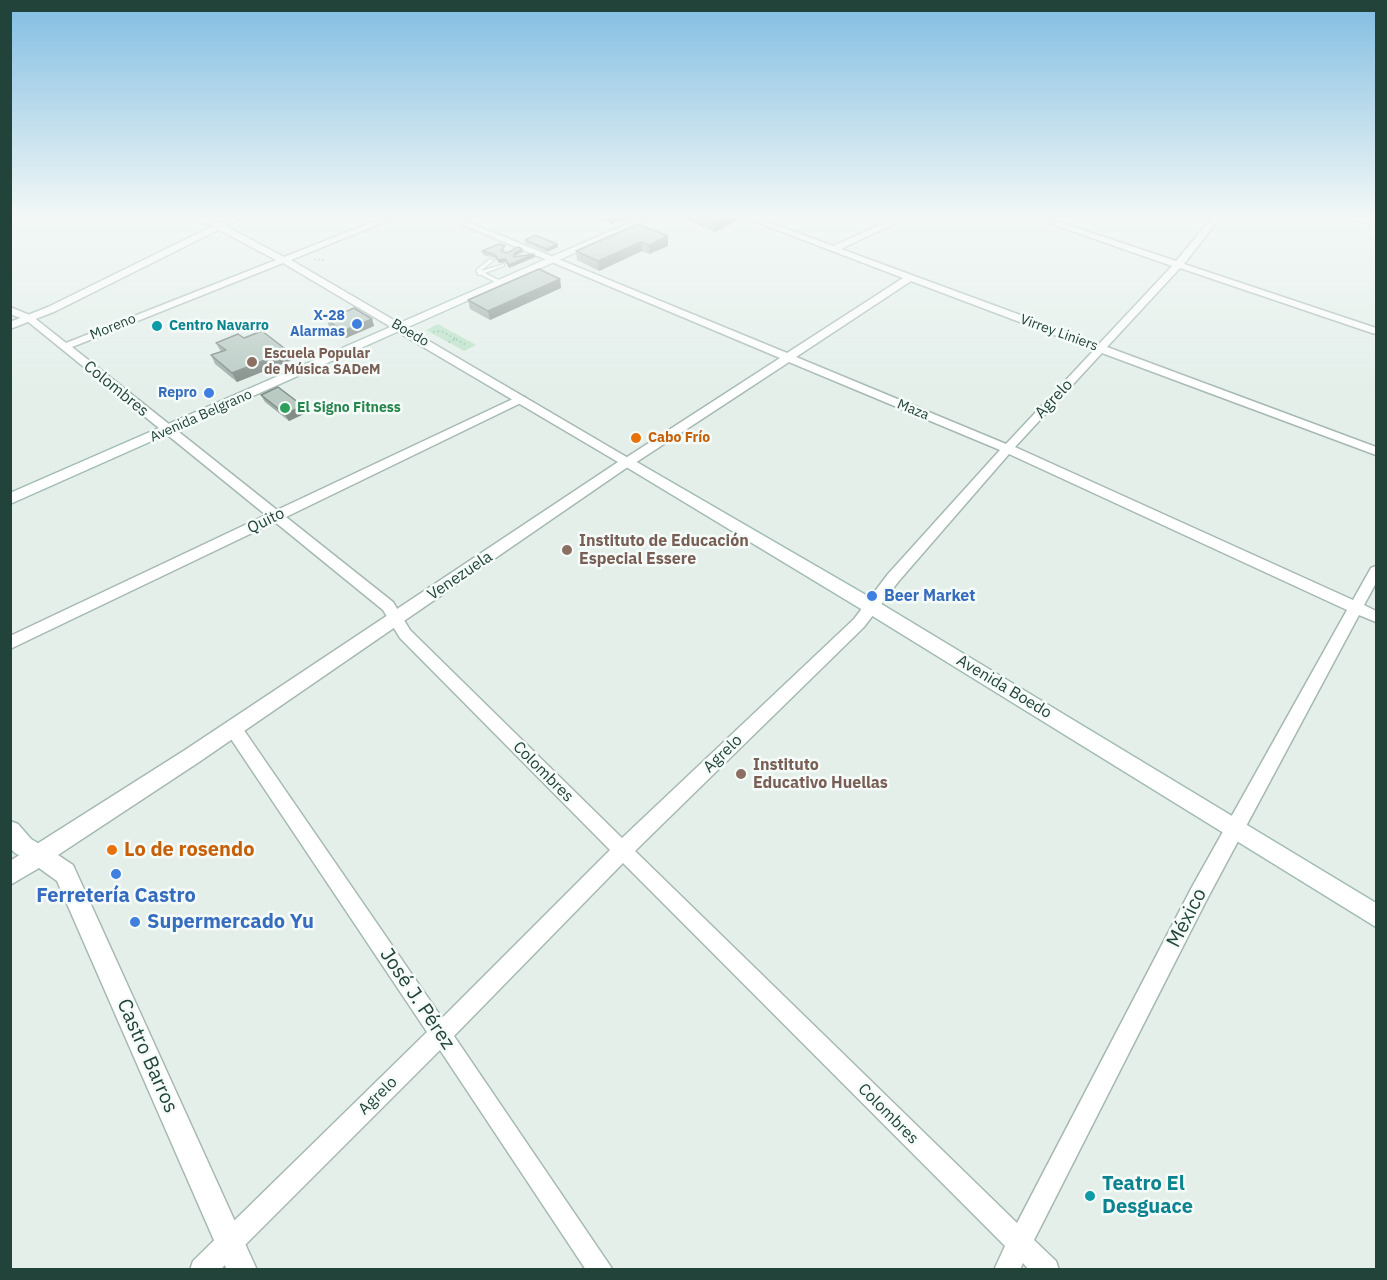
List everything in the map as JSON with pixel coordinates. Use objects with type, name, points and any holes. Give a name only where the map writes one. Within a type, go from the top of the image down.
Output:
[{"type":"street","points":[[10,326],[119,275]]},
{"type":"street","name":"Moreno","points":[[64,347],[243,275]]},
{"type":"street","name":"Boedo","points":[[309,275],[628,462]]},
{"type":"street","name":"Avenida Belgrano","points":[[10,499],[519,275]]},
{"type":"street","name":"Maza","points":[[587,275],[1008,449],[1377,616]]},
{"type":"street","name":"Virrey Liniers","points":[[901,275],[1377,451]]},
{"type":"street","name":"Agrelo","points":[[202,1269],[441,1034],[621,852],[859,623],[1008,449],[1169,275]]},
{"type":"street","points":[[1207,275],[1377,331]]},
{"type":"street","name":"Venezuela","points":[[10,874],[233,728],[628,462],[910,278]]},
{"type":"street","name":"Colombres","points":[[10,310],[29,318],[274,517],[388,606],[394,620],[405,634],[621,852],[1047,1269]]},
{"type":"street","name":"Quito","points":[[10,643],[521,399]]},
{"type":"street","name":"Avenida Boedo","points":[[628,462],[872,607],[1377,916]]},
{"type":"street","name":"México","points":[[1006,1269],[1235,828],[1377,571]]},
{"type":"street","name":"José J. Pérez","points":[[233,728],[601,1269]]},
{"type":"street","name":"Castro Barros","points":[[10,831],[23,846],[65,873],[242,1269]]},
{"type":"lane","points":[[481,275],[501,283]]},
{"type":"path","points":[[456,339],[466,345]]},
{"type":"green space","points":[[438,324],[476,345],[464,351],[426,330]]},
{"type":"building","points":[[526,275],[551,275],[560,279],[488,311],[468,300]]},
{"type":"building","points":[[354,308],[372,319],[343,331],[327,320]]},
{"type":"building","points":[[262,331],[288,351],[232,373],[211,355],[226,350],[216,343],[238,334],[244,338]]},
{"type":"building","points":[[278,387],[303,406],[285,414],[261,395]]},
{"type":"place","name":"X-28 Alarmas","points":[[357,324]]},
{"type":"place","name":"Centro Navarro","points":[[157,326]]},
{"type":"place","name":"Escuela Popular de Música SADeM","points":[[252,362]]},
{"type":"place","name":"Repro","points":[[209,393]]},
{"type":"place","name":"El Signo Fitness","points":[[285,408]]},
{"type":"place","name":"Cabo Frío","points":[[636,438]]},
{"type":"place","name":"Instituto de Educación Especial Essere","points":[[567,550]]},
{"type":"place","name":"Beer Market","points":[[872,596]]},
{"type":"place","name":"Instituto Educativo Huellas","points":[[741,774]]},
{"type":"place","name":"Lo de rosendo","points":[[112,850]]},
{"type":"place","name":"Ferretería Castro","points":[[116,874]]},
{"type":"place","name":"Supermercado Yu","points":[[135,922]]},
{"type":"place","name":"Teatro El Desguace","points":[[1090,1196]]}]
